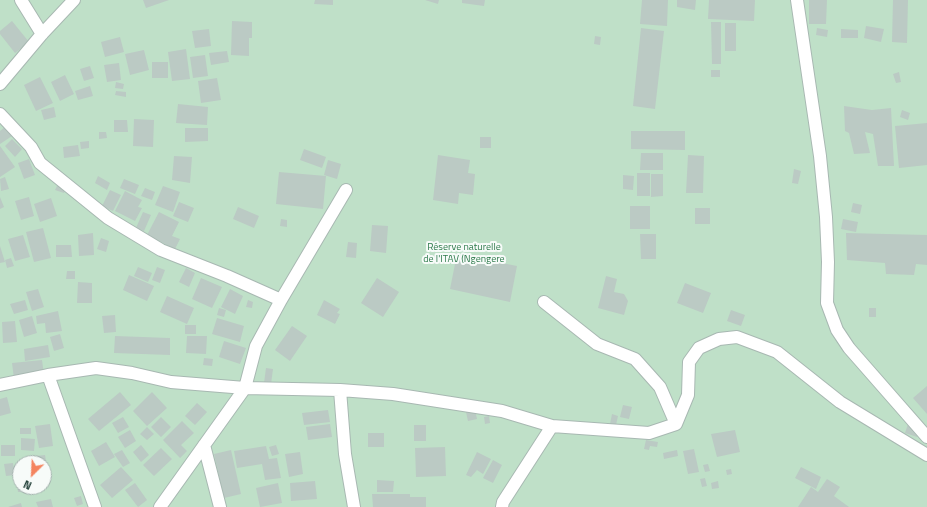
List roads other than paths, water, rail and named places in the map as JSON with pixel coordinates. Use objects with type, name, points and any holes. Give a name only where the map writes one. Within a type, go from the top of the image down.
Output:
[{"type":"street","points":[[22,0],[42,34]]},
{"type":"street","points":[[0,84],[42,34],[74,0]]},
{"type":"street","points":[[797,0],[820,156],[826,217],[828,262],[827,303],[837,330],[849,348],[927,437]]},
{"type":"street","points":[[0,114],[31,147],[40,163],[108,218],[161,250],[227,276],[281,300]]},
{"type":"street","points":[[160,507],[245,388],[256,346],[281,300],[346,190]]},
{"type":"street","points":[[544,302],[597,344],[635,359],[660,387],[676,424]]},
{"type":"street","points":[[0,385],[48,375],[96,368],[132,373],[171,382],[245,388],[340,390],[393,394],[502,411],[552,426],[649,433],[676,424],[688,395],[689,362],[699,348],[719,339],[737,337],[777,352],[840,402],[927,455]]},
{"type":"street","points":[[48,375],[95,507]]},
{"type":"street","points":[[340,390],[345,454],[354,507]]},
{"type":"street","points":[[502,507],[503,502],[552,426]]},
{"type":"street","points":[[204,445],[220,507]]},
{"type":"park label","name":"Réserve naturelle de l'ITAV (Ngengere","points":[[464,254]]}]
